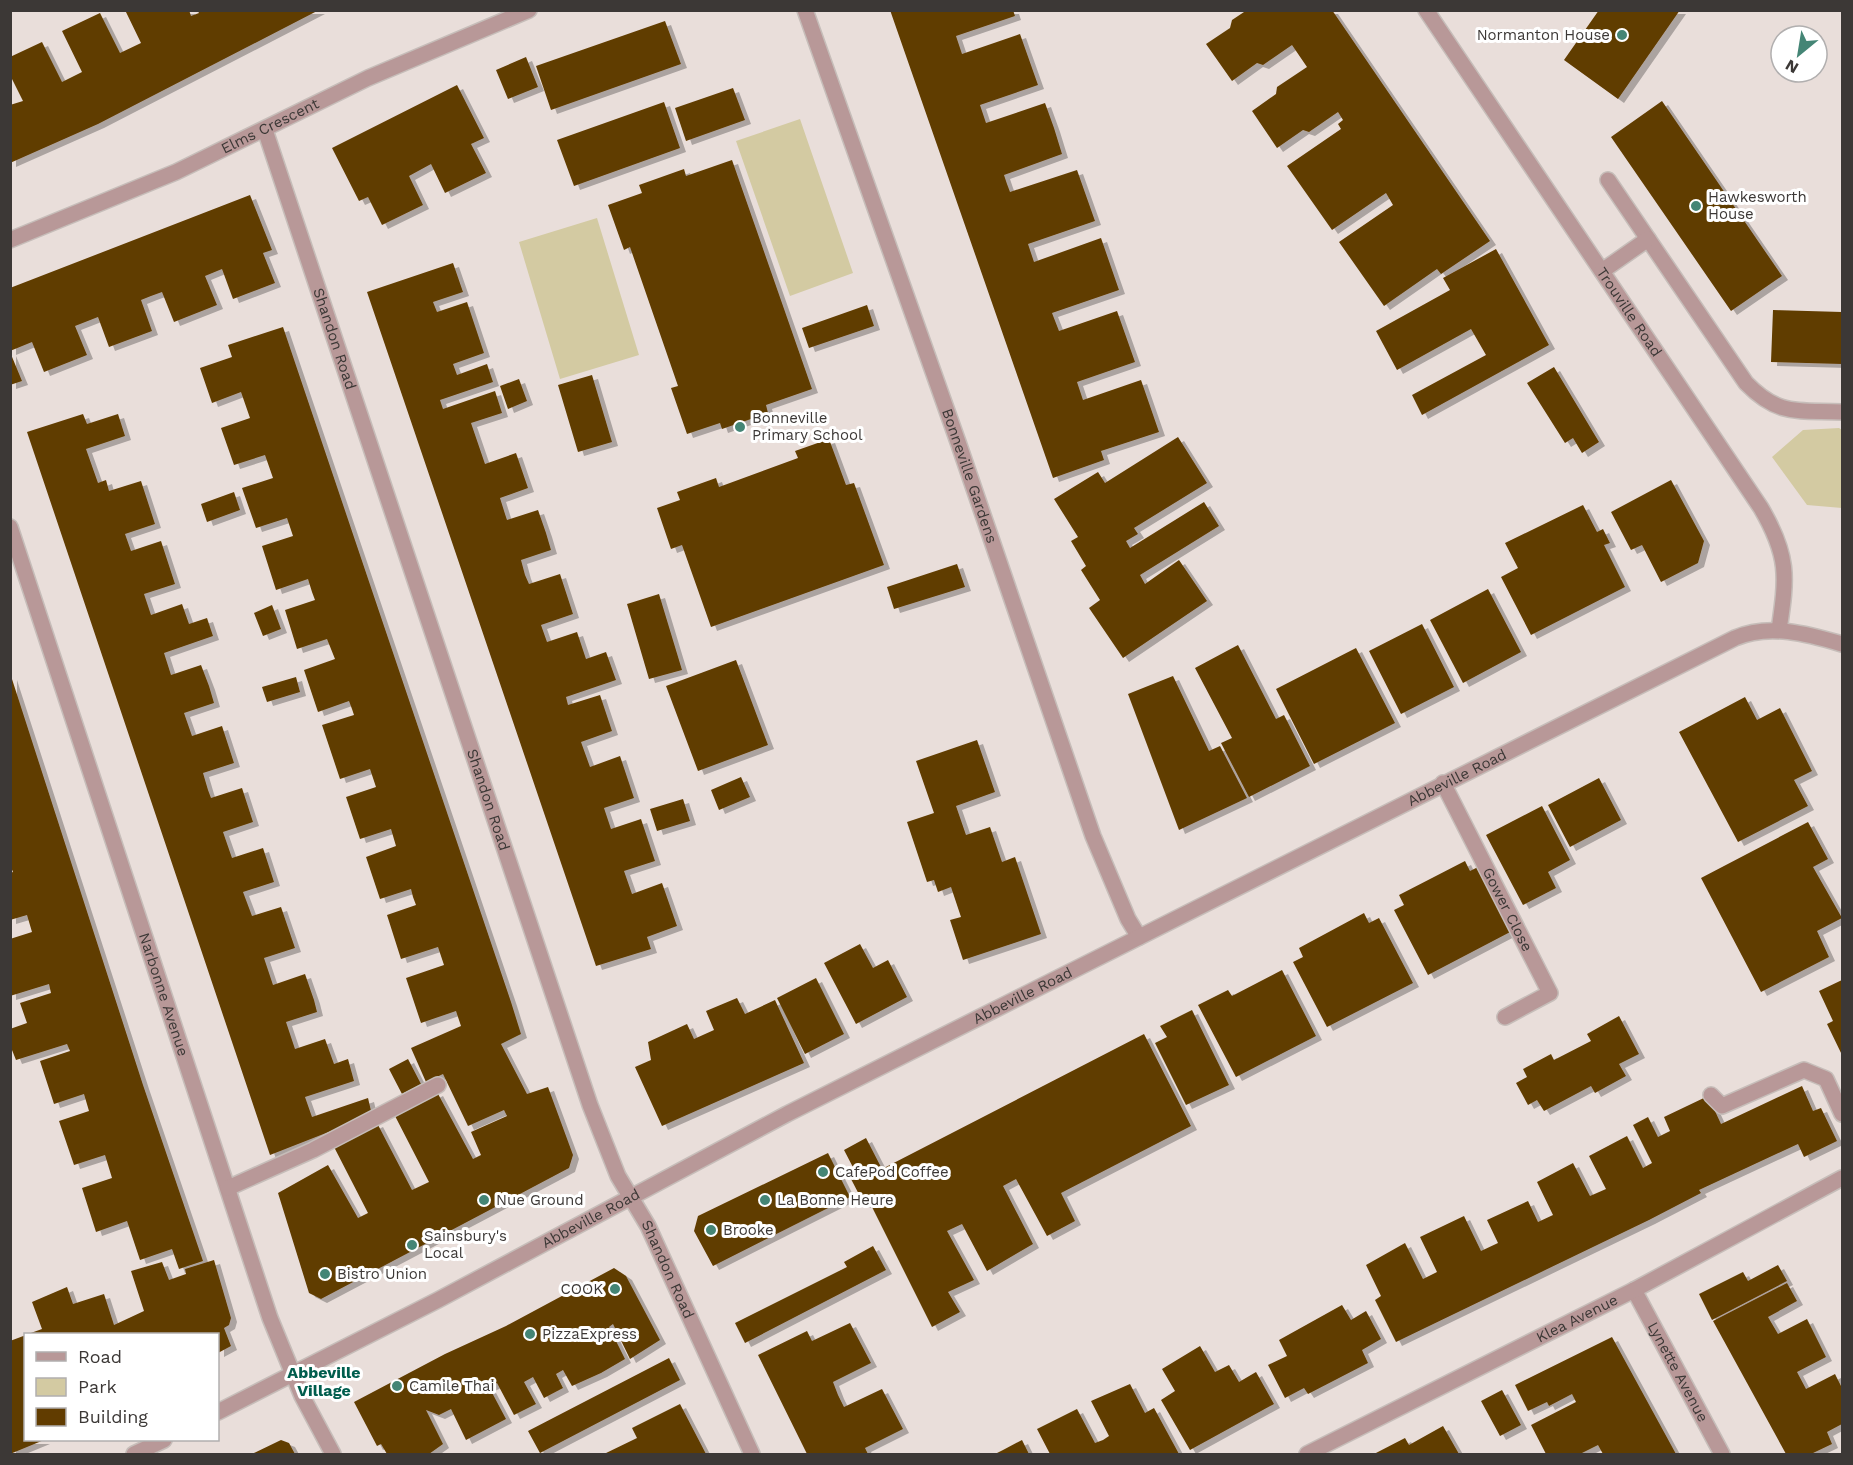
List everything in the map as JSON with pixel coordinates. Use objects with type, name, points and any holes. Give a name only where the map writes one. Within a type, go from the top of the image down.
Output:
[{"type":"street","name":"Elms Crescent","points":[[10,240],[176,172],[415,57],[529,10]]},
{"type":"street","name":"Bonneville Gardens","points":[[805,10],[958,442],[1093,836],[1128,919],[1139,937]]},
{"type":"street","name":"Trouville Road","points":[[1426,10],[1776,532],[1783,553],[1785,573],[1779,630]]},
{"type":"street","name":"Shandon Road","points":[[265,130],[290,197],[553,999],[590,1105],[629,1197],[648,1227],[752,1455]]},
{"type":"street","points":[[1608,180],[1746,383],[1760,397],[1779,408],[1842,412]]},
{"type":"street","points":[[1602,271],[1648,239]]},
{"type":"street","name":"Narbonne Avenue","points":[[10,527],[270,1318],[293,1374],[333,1455]]},
{"type":"street","name":"Abbeville Road","points":[[219,1411],[787,1114],[1735,638],[1760,630],[1779,630],[1842,644]]},
{"type":"street","name":"Gower Close","points":[[1443,783],[1550,993],[1505,1017]]},
{"type":"street","points":[[1711,1095],[1722,1106],[1804,1070],[1826,1079],[1842,1113]]},
{"type":"street","points":[[228,1188],[313,1150],[438,1085]]},
{"type":"street","name":"Klea Avenue","points":[[1307,1455],[1634,1290],[1842,1178]]},
{"type":"street","name":"Lynette Avenue","points":[[1634,1290],[1722,1455]]},
{"type":"street","points":[[134,1455],[162,1441]]},
{"type":"green space","points":[[800,119],[853,273],[790,296],[736,141]]},
{"type":"green space","points":[[597,218],[639,355],[560,379],[519,242]]},
{"type":"green space","points":[[1839,428],[1842,430],[1842,508],[1807,505],[1772,457],[1803,430]]},
{"type":"building","points":[[125,10],[189,10],[191,16],[199,13],[197,10],[319,10],[98,124],[10,163],[10,105],[23,101],[10,75],[10,57],[42,42],[62,82],[82,72],[62,31],[100,13],[120,53],[141,43]]},
{"type":"building","points":[[890,10],[1013,10],[1015,16],[956,36],[962,54],[1020,34],[1038,85],[980,105],[986,123],[1045,103],[1062,154],[1004,175],[1010,192],[1077,170],[1095,221],[1028,244],[1034,262],[1101,238],[1119,290],[1052,313],[1059,331],[1117,311],[1135,362],[1077,382],[1083,400],[1141,380],[1159,432],[1101,451],[1104,460],[1053,478]]},
{"type":"building","points":[[1247,10],[1332,10],[1490,241],[1441,274],[1437,269],[1384,306],[1339,242],[1393,205],[1386,193],[1332,230],[1287,166],[1341,129],[1338,124],[1343,120],[1338,112],[1309,132],[1303,130],[1277,148],[1252,111],[1276,94],[1277,87],[1307,67],[1292,45],[1263,65],[1257,63],[1232,81],[1206,44],[1230,28],[1232,20]]},
{"type":"building","name":"Normanton House","points":[[1599,10],[1680,10],[1618,99],[1564,60]]},
{"type":"building","points":[[665,21],[681,64],[551,110],[536,66]]},
{"type":"building","points":[[526,57],[538,87],[508,99],[496,70]]},
{"type":"building","points":[[457,85],[484,138],[471,144],[486,173],[445,193],[431,164],[409,176],[423,205],[382,225],[368,197],[359,201],[332,148]]},
{"type":"building","points":[[733,88],[745,120],[686,141],[675,108]]},
{"type":"building","name":"Hawkesworth House","points":[[1662,101],[1782,276],[1731,311],[1611,137]]},
{"type":"building","points":[[664,102],[680,148],[574,186],[557,140]]},
{"type":"building","points":[[732,160],[812,389],[766,405],[768,413],[722,429],[720,423],[687,434],[671,388],[678,386],[630,247],[624,250],[608,205],[642,193],[639,185],[684,169],[686,176]]},
{"type":"building","points":[[250,195],[272,250],[263,253],[275,283],[233,299],[222,269],[205,276],[217,305],[174,322],[162,292],[151,296],[141,300],[152,331],[109,347],[98,317],[75,326],[87,355],[44,372],[32,342],[10,351],[10,288]]},
{"type":"building","points":[[1496,249],[1549,345],[1422,415],[1412,395],[1486,355],[1471,329],[1397,370],[1376,331],[1450,290],[1443,278]]},
{"type":"building","points":[[453,263],[463,292],[433,302],[437,312],[467,302],[484,353],[453,364],[457,375],[487,364],[493,382],[440,400],[443,409],[495,391],[502,413],[471,423],[485,464],[516,453],[528,488],[500,498],[507,520],[538,510],[546,533],[551,550],[521,560],[525,575],[529,584],[560,574],[573,614],[541,625],[547,642],[577,632],[586,659],[606,652],[616,680],[566,697],[568,705],[600,695],[612,731],[581,742],[590,767],[620,756],[634,798],[604,808],[611,829],[641,819],[655,861],[624,871],[632,894],[662,883],[677,926],[647,937],[651,949],[596,966],[367,292]]},
{"type":"building","points":[[867,305],[874,326],[809,348],[802,328]]},
{"type":"building","points":[[1773,310],[1842,312],[1842,364],[1771,362]]},
{"type":"building","points":[[283,327],[521,1034],[501,1044],[527,1094],[548,1087],[573,1155],[569,1168],[321,1299],[309,1293],[278,1193],[328,1165],[358,1218],[368,1213],[333,1145],[377,1123],[412,1190],[429,1182],[394,1114],[437,1092],[473,1159],[481,1155],[471,1132],[507,1116],[504,1110],[468,1126],[443,1074],[426,1082],[411,1048],[461,1026],[456,1011],[421,1023],[406,978],[444,965],[438,947],[401,959],[387,915],[416,905],[411,889],[380,899],[366,857],[396,846],[391,829],[360,839],[346,797],[376,787],[370,769],[340,779],[322,725],[354,715],[349,701],[318,712],[304,670],[335,659],[327,639],[297,649],[285,610],[315,600],[308,579],[276,590],[262,546],[293,536],[287,518],[256,528],[242,488],[273,478],[265,455],[234,465],[221,428],[250,418],[241,392],[212,403],[200,368],[232,357],[228,345]]},
{"type":"building","points":[[10,352],[22,381],[10,385]]},
{"type":"building","points":[[1554,367],[1599,442],[1582,453],[1573,438],[1565,443],[1527,383]]},
{"type":"building","points":[[592,375],[612,442],[578,452],[558,385]]},
{"type":"building","points":[[519,379],[527,401],[508,409],[500,386]]},
{"type":"building","points":[[83,414],[87,424],[118,414],[125,436],[86,449],[98,483],[106,480],[109,491],[141,481],[155,524],[125,534],[131,551],[161,541],[175,584],[144,594],[151,615],[182,604],[189,624],[207,618],[213,636],[164,653],[171,675],[201,665],[209,686],[214,703],[184,713],[192,736],[222,726],[234,763],[203,773],[208,790],[211,798],[242,788],[253,822],[223,832],[232,858],[263,848],[274,882],[243,892],[252,916],[281,907],[295,948],[264,958],[273,985],[305,974],[314,1000],[317,1012],[286,1022],[295,1049],[325,1039],[334,1064],[348,1059],[354,1081],[305,1097],[312,1117],[368,1098],[372,1115],[270,1155],[27,432]]},
{"type":"building","points":[[1178,437],[1207,483],[1134,528],[1138,534],[1126,541],[1130,548],[1204,502],[1219,526],[1140,575],[1145,584],[1179,560],[1207,601],[1123,658],[1089,608],[1100,600],[1081,570],[1086,566],[1071,541],[1078,537],[1054,499],[1098,472],[1105,483]]},
{"type":"building","points":[[829,439],[846,485],[854,483],[884,565],[711,627],[682,545],[671,549],[657,508],[680,500],[677,492],[716,478],[719,487],[798,458],[795,451]]},
{"type":"building","points":[[1671,480],[1704,541],[1698,563],[1661,582],[1642,545],[1631,550],[1611,512]]},
{"type":"building","points":[[234,492],[240,510],[207,522],[201,504]]},
{"type":"building","points":[[1583,505],[1597,532],[1603,529],[1610,543],[1604,545],[1625,587],[1531,635],[1501,577],[1518,568],[1505,543]]},
{"type":"building","points":[[957,564],[965,587],[894,609],[887,587]]},
{"type":"building","points":[[1488,589],[1521,652],[1463,683],[1430,620]]},
{"type":"building","points":[[659,594],[682,670],[649,679],[627,604]]},
{"type":"building","points":[[272,605],[281,629],[263,636],[254,613]]},
{"type":"building","points":[[1422,624],[1454,687],[1401,714],[1369,651]]},
{"type":"building","points":[[1238,645],[1276,719],[1284,715],[1310,766],[1249,797],[1221,743],[1232,738],[1195,668]]},
{"type":"building","points":[[1356,648],[1395,723],[1314,764],[1276,689]]},
{"type":"building","points":[[736,660],[768,745],[698,771],[666,686]]},
{"type":"building","points":[[11,676],[143,1085],[203,1261],[179,1269],[172,1249],[140,1260],[127,1221],[96,1232],[82,1188],[112,1178],[105,1155],[74,1165],[59,1121],[89,1111],[84,1094],[54,1104],[40,1061],[70,1051],[67,1044],[16,1060],[10,1045],[10,1029],[27,1023],[20,1003],[51,993],[49,984],[10,996],[10,939],[32,932],[27,915],[10,920],[10,873],[13,872],[10,865]]},
{"type":"building","points":[[1173,676],[1209,751],[1220,746],[1247,798],[1179,830],[1128,694]]},
{"type":"building","points":[[296,677],[300,692],[267,702],[262,687]]},
{"type":"building","points":[[1745,697],[1757,720],[1780,708],[1812,771],[1794,780],[1808,806],[1738,842],[1679,732]]},
{"type":"building","points":[[977,740],[995,792],[956,806],[966,835],[990,827],[1002,862],[1015,857],[1041,934],[963,960],[950,920],[961,917],[951,887],[938,892],[934,880],[927,882],[907,822],[934,813],[916,761]]},
{"type":"building","points":[[741,777],[750,797],[719,810],[711,790]]},
{"type":"building","points":[[1599,778],[1621,820],[1570,847],[1548,805]]},
{"type":"building","points":[[683,799],[690,821],[657,831],[650,809]]},
{"type":"building","points":[[1542,806],[1570,860],[1548,872],[1556,888],[1523,905],[1486,835]]},
{"type":"building","points":[[1808,822],[1828,859],[1813,867],[1842,918],[1817,931],[1829,957],[1761,992],[1701,878]]},
{"type":"building","points":[[1465,861],[1470,871],[1480,866],[1514,930],[1428,975],[1394,910],[1404,905],[1399,895]]},
{"type":"building","points":[[1364,913],[1369,923],[1379,918],[1413,983],[1327,1027],[1293,962],[1303,957],[1299,948]]},
{"type":"building","points":[[860,944],[873,968],[888,960],[907,997],[856,1024],[824,963]]},
{"type":"building","points":[[1282,970],[1316,1036],[1236,1077],[1198,1005],[1228,990],[1232,996]]},
{"type":"building","points":[[816,978],[844,1034],[805,1054],[777,998]]},
{"type":"building","points":[[1842,980],[1842,1055],[1827,1024],[1833,1021],[1819,991]]},
{"type":"building","points":[[737,998],[745,1014],[775,1000],[804,1063],[662,1126],[635,1067],[651,1060],[648,1042],[687,1024],[694,1039],[714,1030],[706,1011]]},
{"type":"building","points":[[1192,1010],[1229,1085],[1186,1105],[1155,1043],[1167,1037],[1160,1026]]},
{"type":"building","points":[[1619,1016],[1639,1054],[1619,1064],[1626,1076],[1595,1093],[1591,1086],[1544,1111],[1537,1100],[1528,1105],[1516,1083],[1527,1077],[1523,1069],[1551,1054],[1554,1060],[1591,1041],[1587,1034]]},
{"type":"building","points":[[1144,1034],[1191,1126],[1061,1193],[1075,1221],[1047,1236],[1016,1179],[1003,1186],[1033,1244],[987,1271],[962,1224],[947,1231],[974,1280],[948,1292],[960,1312],[932,1327],[869,1201],[864,1204],[851,1179],[857,1175],[844,1150],[866,1138],[882,1169]]},
{"type":"building","points":[[408,1059],[421,1084],[402,1094],[389,1069]]},
{"type":"building","points":[[1802,1086],[1813,1111],[1821,1108],[1837,1141],[1804,1157],[1798,1144],[1699,1190],[1701,1193],[1649,1220],[1396,1342],[1375,1300],[1381,1296],[1366,1265],[1405,1243],[1423,1279],[1437,1272],[1420,1237],[1464,1216],[1481,1251],[1498,1243],[1487,1220],[1528,1201],[1538,1222],[1553,1215],[1537,1182],[1573,1163],[1590,1196],[1606,1189],[1589,1156],[1627,1136],[1643,1168],[1652,1163],[1633,1125],[1648,1117],[1658,1137],[1670,1131],[1664,1117],[1708,1096],[1721,1124]]},
{"type":"building","points":[[828,1153],[850,1197],[713,1266],[694,1231],[698,1216]]},
{"type":"building","points":[[873,1246],[886,1270],[745,1343],[735,1323],[847,1267],[844,1262]]},
{"type":"building","points":[[214,1260],[231,1318],[229,1325],[224,1328],[231,1346],[219,1352],[219,1333],[31,1333],[42,1329],[32,1302],[67,1287],[73,1304],[104,1294],[114,1325],[144,1311],[131,1271],[162,1262],[169,1280],[186,1274],[185,1269]]},
{"type":"building","points":[[1778,1265],[1787,1281],[1712,1320],[1699,1294],[1743,1272],[1748,1281]]},
{"type":"building","points":[[614,1268],[626,1276],[660,1340],[630,1359],[613,1324],[609,1327],[625,1359],[601,1373],[572,1386],[563,1370],[556,1374],[563,1388],[544,1398],[533,1377],[524,1382],[536,1404],[514,1415],[497,1383],[489,1387],[506,1419],[466,1440],[451,1409],[439,1415],[426,1410],[443,1444],[429,1454],[387,1454],[381,1444],[377,1446],[354,1402],[445,1354],[506,1326]]},
{"type":"building","points":[[1787,1283],[1797,1301],[1768,1317],[1778,1334],[1807,1319],[1826,1357],[1797,1372],[1806,1389],[1835,1374],[1842,1388],[1842,1424],[1827,1432],[1832,1444],[1811,1454],[1786,1454],[1713,1321]]},
{"type":"building","points":[[1342,1305],[1351,1320],[1366,1311],[1381,1339],[1362,1350],[1368,1363],[1308,1394],[1304,1388],[1285,1398],[1268,1365],[1287,1356],[1279,1340]]},
{"type":"building","points":[[850,1323],[871,1363],[833,1382],[844,1407],[882,1389],[903,1429],[865,1448],[868,1454],[807,1454],[758,1355],[807,1331],[812,1341]]},
{"type":"building","points":[[24,1336],[24,1441],[42,1441],[10,1454],[10,1341]]},
{"type":"building","points":[[1612,1337],[1676,1454],[1603,1454],[1598,1445],[1580,1454],[1546,1454],[1531,1425],[1576,1402],[1572,1394],[1549,1406],[1547,1402],[1528,1411],[1515,1385]]},
{"type":"building","points":[[1200,1346],[1215,1372],[1229,1365],[1239,1382],[1256,1372],[1274,1404],[1190,1450],[1161,1400],[1175,1391],[1162,1369]]},
{"type":"building","points":[[669,1358],[680,1380],[540,1453],[528,1431]]},
{"type":"building","points":[[1130,1384],[1145,1413],[1154,1408],[1179,1454],[1050,1454],[1037,1429],[1077,1409],[1095,1443],[1103,1440],[1109,1436],[1091,1401]]},
{"type":"building","points":[[1502,1390],[1521,1425],[1500,1436],[1481,1401]]},
{"type":"building","points":[[680,1404],[706,1454],[604,1454],[637,1438],[632,1428]]},
{"type":"building","points":[[1443,1426],[1459,1454],[1374,1454],[1405,1438],[1409,1445]]},
{"type":"building","points":[[281,1440],[289,1443],[295,1454],[252,1454]]},
{"type":"building","points":[[1022,1440],[1029,1454],[995,1454],[1003,1450]]},
{"type":"place","name":"Normanton House","points":[[1622,35]]},
{"type":"place","name":"Hawkesworth House","points":[[1696,206]]},
{"type":"place","name":"Bonneville Primary School","points":[[740,427]]},
{"type":"place","name":"CafePod Coffee","points":[[823,1172]]},
{"type":"place","name":"Nue Ground","points":[[484,1200]]},
{"type":"place","name":"La Bonne Heure","points":[[765,1200]]},
{"type":"place","name":"Brooke","points":[[711,1230]]},
{"type":"place","name":"Sainsbury's Local","points":[[412,1245]]},
{"type":"place","name":"Bistro Union","points":[[325,1274]]},
{"type":"place","name":"COOK","points":[[615,1289]]},
{"type":"place","name":"PizzaExpress","points":[[530,1334]]},
{"type":"place","name":"Camile Thai","points":[[397,1386]]},
{"type":"district","name":"Abbeville Village","points":[[324,1381]]}]
